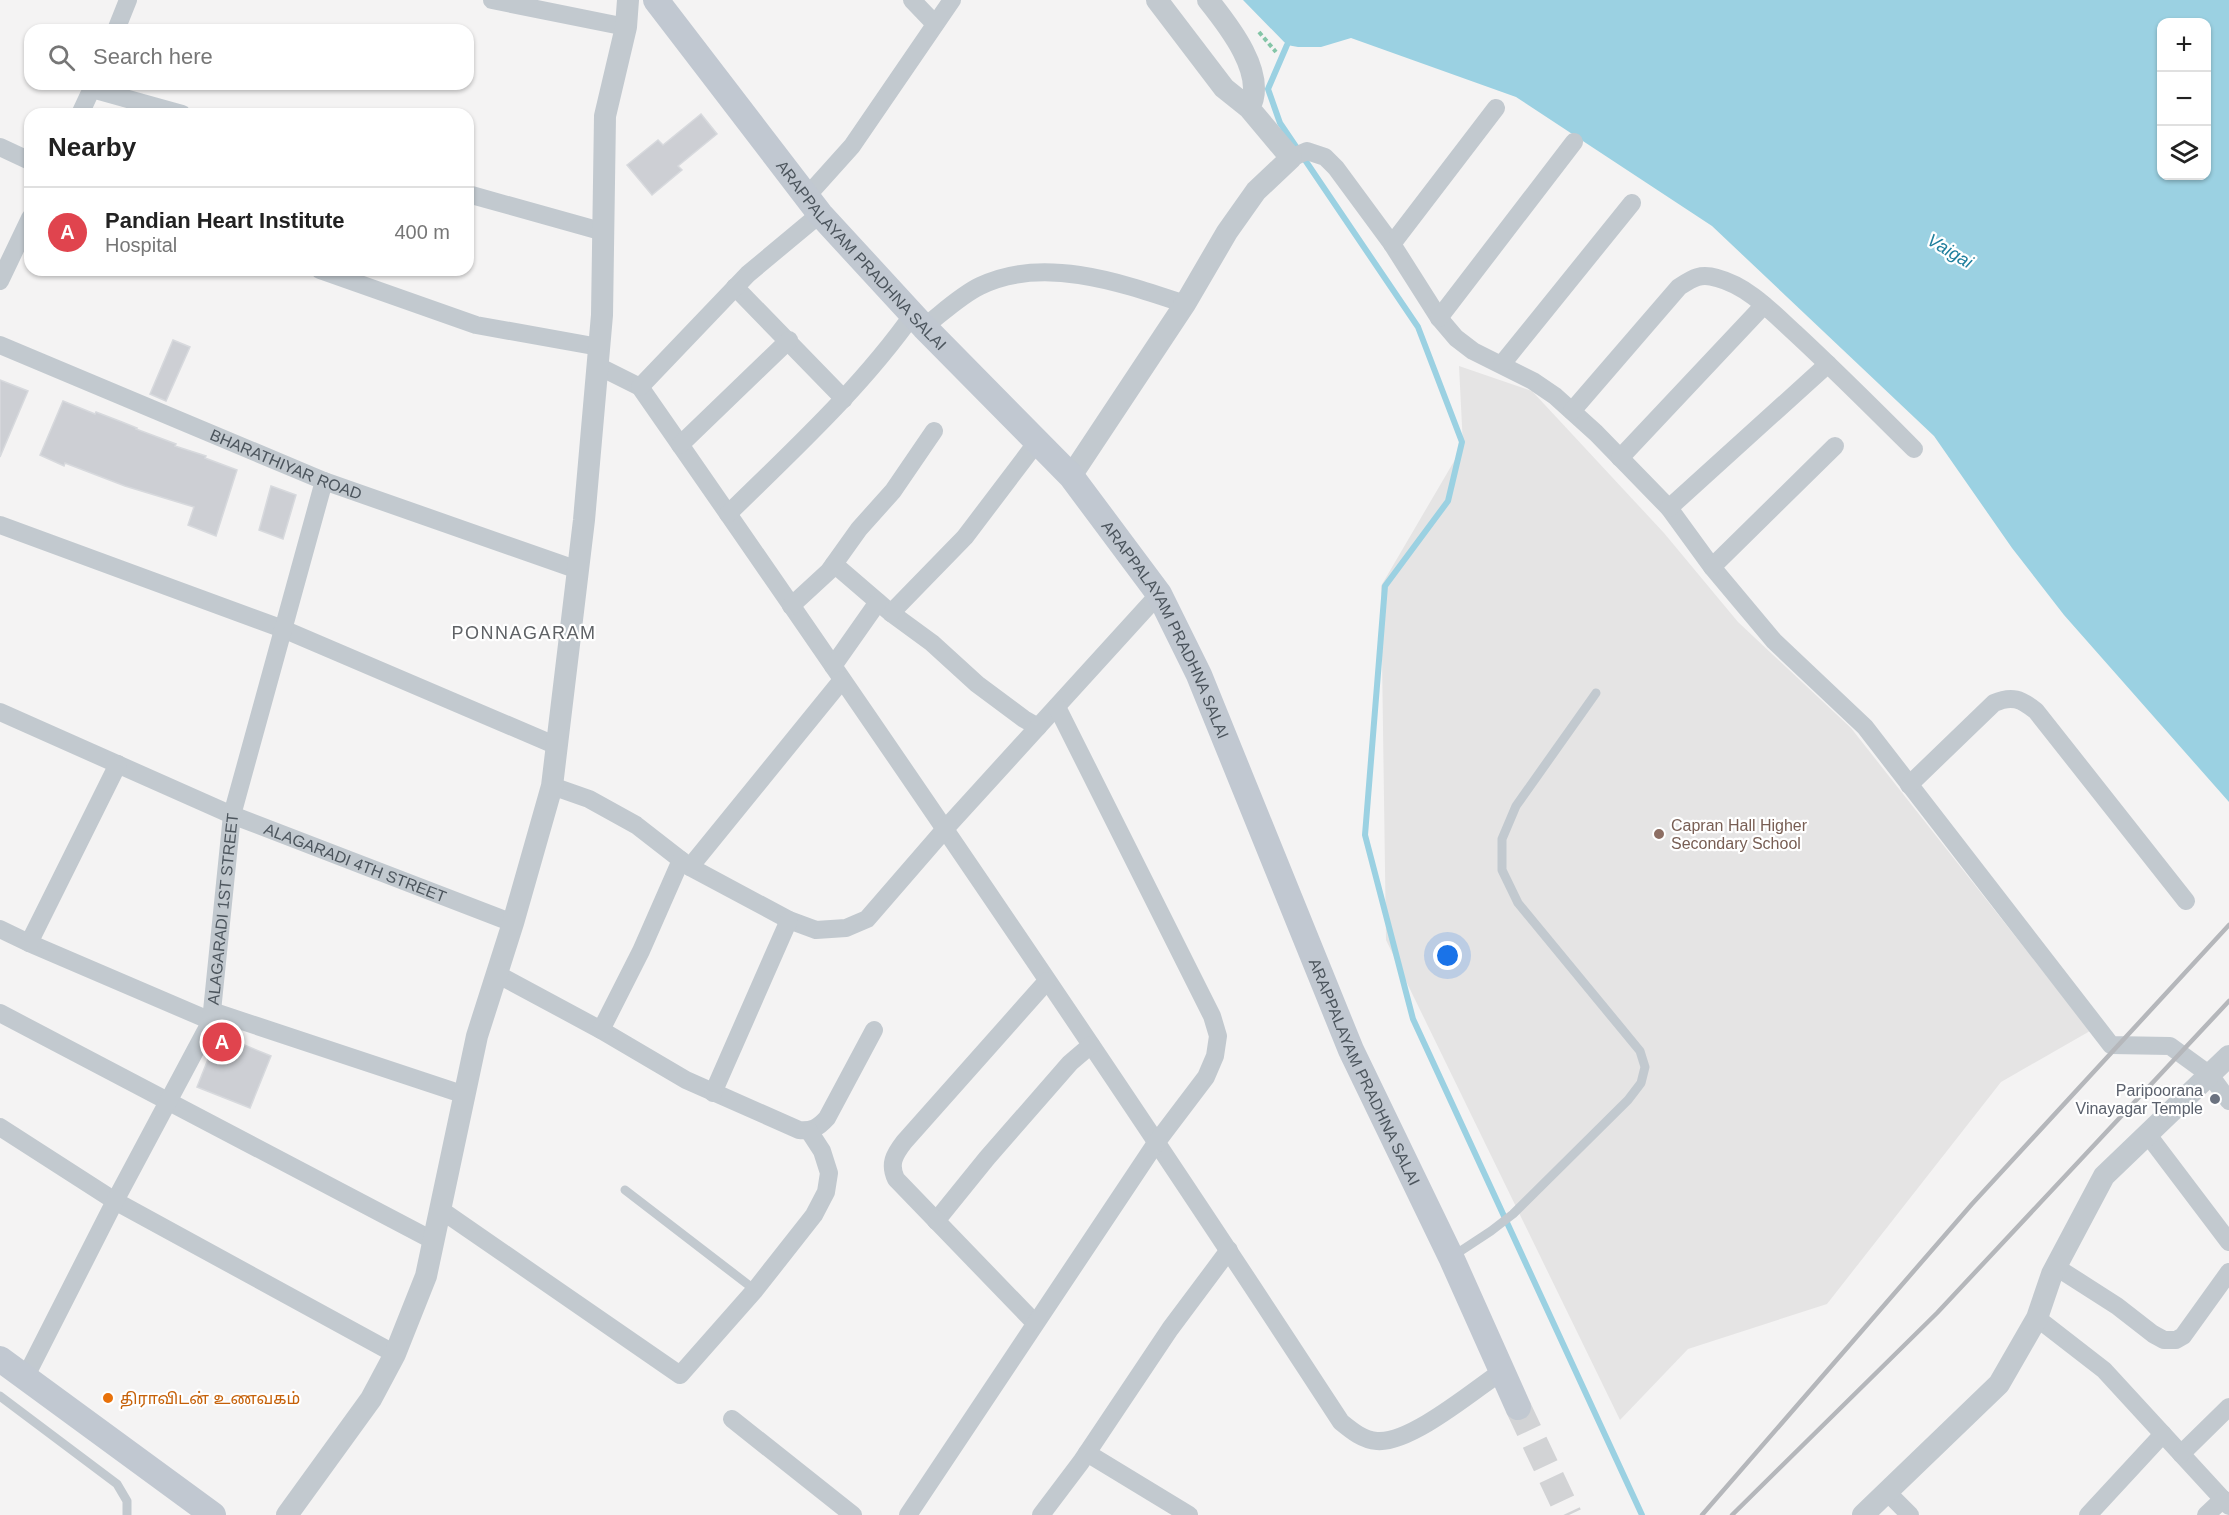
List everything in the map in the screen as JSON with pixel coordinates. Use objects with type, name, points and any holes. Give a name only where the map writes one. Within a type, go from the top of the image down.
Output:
[{"type":"main road","name":"ARAPPALAYAM PRADHNA SALAI","points":[[656,0],[814,205],[919,320],[1071,476],[1160,594],[1199,675],[1351,1050],[1451,1257],[1518,1407]]},
{"type":"main road","points":[[0,1359],[213,1515]]},
{"type":"street","points":[[118,24],[128,0]]},
{"type":"street","points":[[492,0],[626,27]]},
{"type":"street","points":[[287,1515],[371,1399],[395,1354],[426,1276],[477,1036],[513,923],[552,786],[578,570],[599,357],[602,315],[605,116],[626,27],[628,0]]},
{"type":"street","points":[[912,0],[935,24]]},
{"type":"street","points":[[640,387],[814,205],[952,0]]},
{"type":"street","points":[[1157,0],[1224,88],[1249,108],[1298,155],[1325,157],[1336,168],[1392,244],[1439,318],[1456,338],[1473,351],[1533,381],[1572,411],[1669,508],[1712,567],[1773,641],[1865,727],[2111,1045],[2170,1046],[2210,1075],[2229,1101]]},
{"type":"street","points":[[1208,0],[1241,46],[1254,79],[1255,98],[1249,108]]},
{"type":"street","points":[[83,108],[91,90]]},
{"type":"street","points":[[106,90],[163,108]]},
{"type":"street","points":[[1392,244],[1496,108]]},
{"type":"street","points":[[1439,318],[1574,142]]},
{"type":"street","points":[[0,147],[24,158]]},
{"type":"street","points":[[1071,476],[1185,304],[1227,232],[1256,191],[1298,155]]},
{"type":"street","points":[[474,196],[603,232]]},
{"type":"street","points":[[1502,364],[1632,203]]},
{"type":"street","points":[[0,281],[24,231]]},
{"type":"street","points":[[728,514],[844,399],[919,320],[979,286],[1016,275],[1065,273],[1120,282],[1185,304]]},
{"type":"street","points":[[337,276],[476,325],[599,357],[640,387],[945,829],[1229,1250],[1341,1422],[1358,1436],[1376,1441],[1393,1441],[1419,1428],[1501,1372]]},
{"type":"street","points":[[1572,411],[1679,287],[1695,276],[1716,277],[1739,286],[1764,305],[1914,449]]},
{"type":"street","points":[[735,287],[844,399]]},
{"type":"street","points":[[1620,458],[1764,305]]},
{"type":"street","points":[[680,446],[789,340]]},
{"type":"street","name":"BHARATHIYAR ROAD","points":[[0,345],[324,481],[578,570]]},
{"type":"street","points":[[1669,508],[1828,364]]},
{"type":"street","points":[[791,606],[829,571],[859,529],[893,491],[934,431]]},
{"type":"street","points":[[601,1029],[686,863],[837,673],[885,608],[965,537],[1037,442]]},
{"type":"street","points":[[1712,567],[1835,446]]},
{"type":"street","name":"ALAGARADI 1ST STREET","points":[[26,1376],[212,1016],[232,815],[324,481]]},
{"type":"street","points":[[0,525],[283,630],[557,746]]},
{"type":"street","points":[[834,564],[885,608],[932,643],[977,684],[1023,719],[1038,727]]},
{"type":"street","points":[[552,786],[589,799],[636,825],[686,863],[789,920],[816,930],[846,928],[867,919],[945,829],[1160,594]]},
{"type":"street","points":[[1909,785],[1994,703],[2006,698],[2017,698],[2036,711],[2186,902]]},
{"type":"street","points":[[908,1515],[1156,1143],[1206,1077],[1215,1056],[1218,1036],[1212,1016],[1057,707]]},
{"type":"street","name":"ALAGARADI 4TH STREET","points":[[0,712],[232,815],[513,923]]},
{"type":"street","points":[[28,943],[118,764]]},
{"type":"street","points":[[713,1093],[789,920]]},
{"type":"street","points":[[0,929],[28,943],[212,1016],[465,1095]]},
{"type":"street","points":[[497,974],[601,1029],[660,1065],[713,1093],[799,1130],[809,1131],[819,1127],[827,1118],[874,1030]]},
{"type":"street","points":[[1035,1323],[896,1179],[892,1170],[892,1161],[904,1143],[1047,981]]},
{"type":"street","points":[[0,1013],[434,1240]]},
{"type":"street","points":[[936,1221],[987,1158],[1070,1063],[1091,1045]]},
{"type":"street","points":[[1863,1515],[1999,1384],[2037,1318],[2056,1268],[2104,1176],[2229,1056]]},
{"type":"street","points":[[0,1127],[115,1201],[395,1354]]},
{"type":"street","points":[[441,1210],[680,1375],[754,1290],[814,1215],[826,1192],[829,1173],[822,1151],[809,1131]]},
{"type":"street","points":[[2148,1135],[2229,1242]]},
{"type":"street","points":[[1041,1515],[1087,1453],[1170,1329],[1229,1250]]},
{"type":"street","points":[[2056,1268],[2117,1306],[2152,1334],[2164,1340],[2176,1340],[2183,1335],[2229,1272]]},
{"type":"street","points":[[2037,1318],[2104,1370],[2226,1503],[2206,1515]]},
{"type":"street","points":[[2181,1454],[2229,1407]]},
{"type":"street","points":[[732,1419],[853,1515]]},
{"type":"street","points":[[2088,1515],[2163,1434]]},
{"type":"street","points":[[1087,1453],[1189,1515]]},
{"type":"street","points":[[1887,1492],[1910,1515]]},
{"type":"lane","points":[[1451,1257],[1513,1214],[1628,1100],[1641,1083],[1645,1067],[1640,1051],[1518,903],[1502,870],[1502,839],[1516,806],[1596,693]]},
{"type":"lane","points":[[626,1190],[754,1290]]},
{"type":"lane","points":[[0,1396],[117,1484],[127,1501],[127,1515]]},
{"type":"shaded area","name":"Capran Hall Higher Secondary School","points":[[1459,366],[1532,391],[1664,533],[1738,622],[1851,728],[2090,1031],[2001,1082],[1827,1304],[1688,1349],[1620,1420],[1386,940],[1381,586],[1463,446]]},
{"type":"water","name":"Vaigai","points":[[1243,0],[2229,0],[2229,802],[2064,615],[2012,548],[1934,436],[1712,226],[1516,97],[1351,38],[1321,47],[1287,45]]},
{"type":"building","points":[[701,114],[717,134],[678,166],[682,170],[652,195],[627,165],[658,140],[663,145]]},
{"type":"building","points":[[173,340],[190,347],[166,401],[150,394]]},
{"type":"building","points":[[0,380],[28,391],[0,457]]},
{"type":"building","points":[[63,401],[122,422],[237,470],[216,536],[188,525],[194,507],[125,486],[65,463],[64,466],[40,455]]},
{"type":"building","points":[[271,486],[296,495],[283,539],[259,530]]},
{"type":"building","points":[[218,1034],[271,1056],[250,1108],[197,1087]]},
{"type":"waterway","points":[[1287,45],[1268,89],[1280,123],[1418,327],[1462,442],[1448,501],[1385,586],[1365,835],[1413,1019],[1642,1515]]},
{"type":"tunnel","points":[[1518,1407],[1569,1515]]},
{"type":"railway","points":[[1702,1515],[1972,1204],[2229,925]]},
{"type":"railway","points":[[1732,1515],[1937,1313],[2229,1001]]},
{"type":"place","name":"Capran Hall Higher Secondary School","points":[[1659,834]]},
{"type":"place","name":"Pandian Heart Institute","points":[[222,1042]]},
{"type":"place","name":"Paripoorana Vinayagar Temple","points":[[2215,1099]]},
{"type":"place","name":"திராவிடன் உணவகம்","points":[[108,1398]]},
{"type":"district","name":"PONNAGARAM","points":[[524,633]]}]
